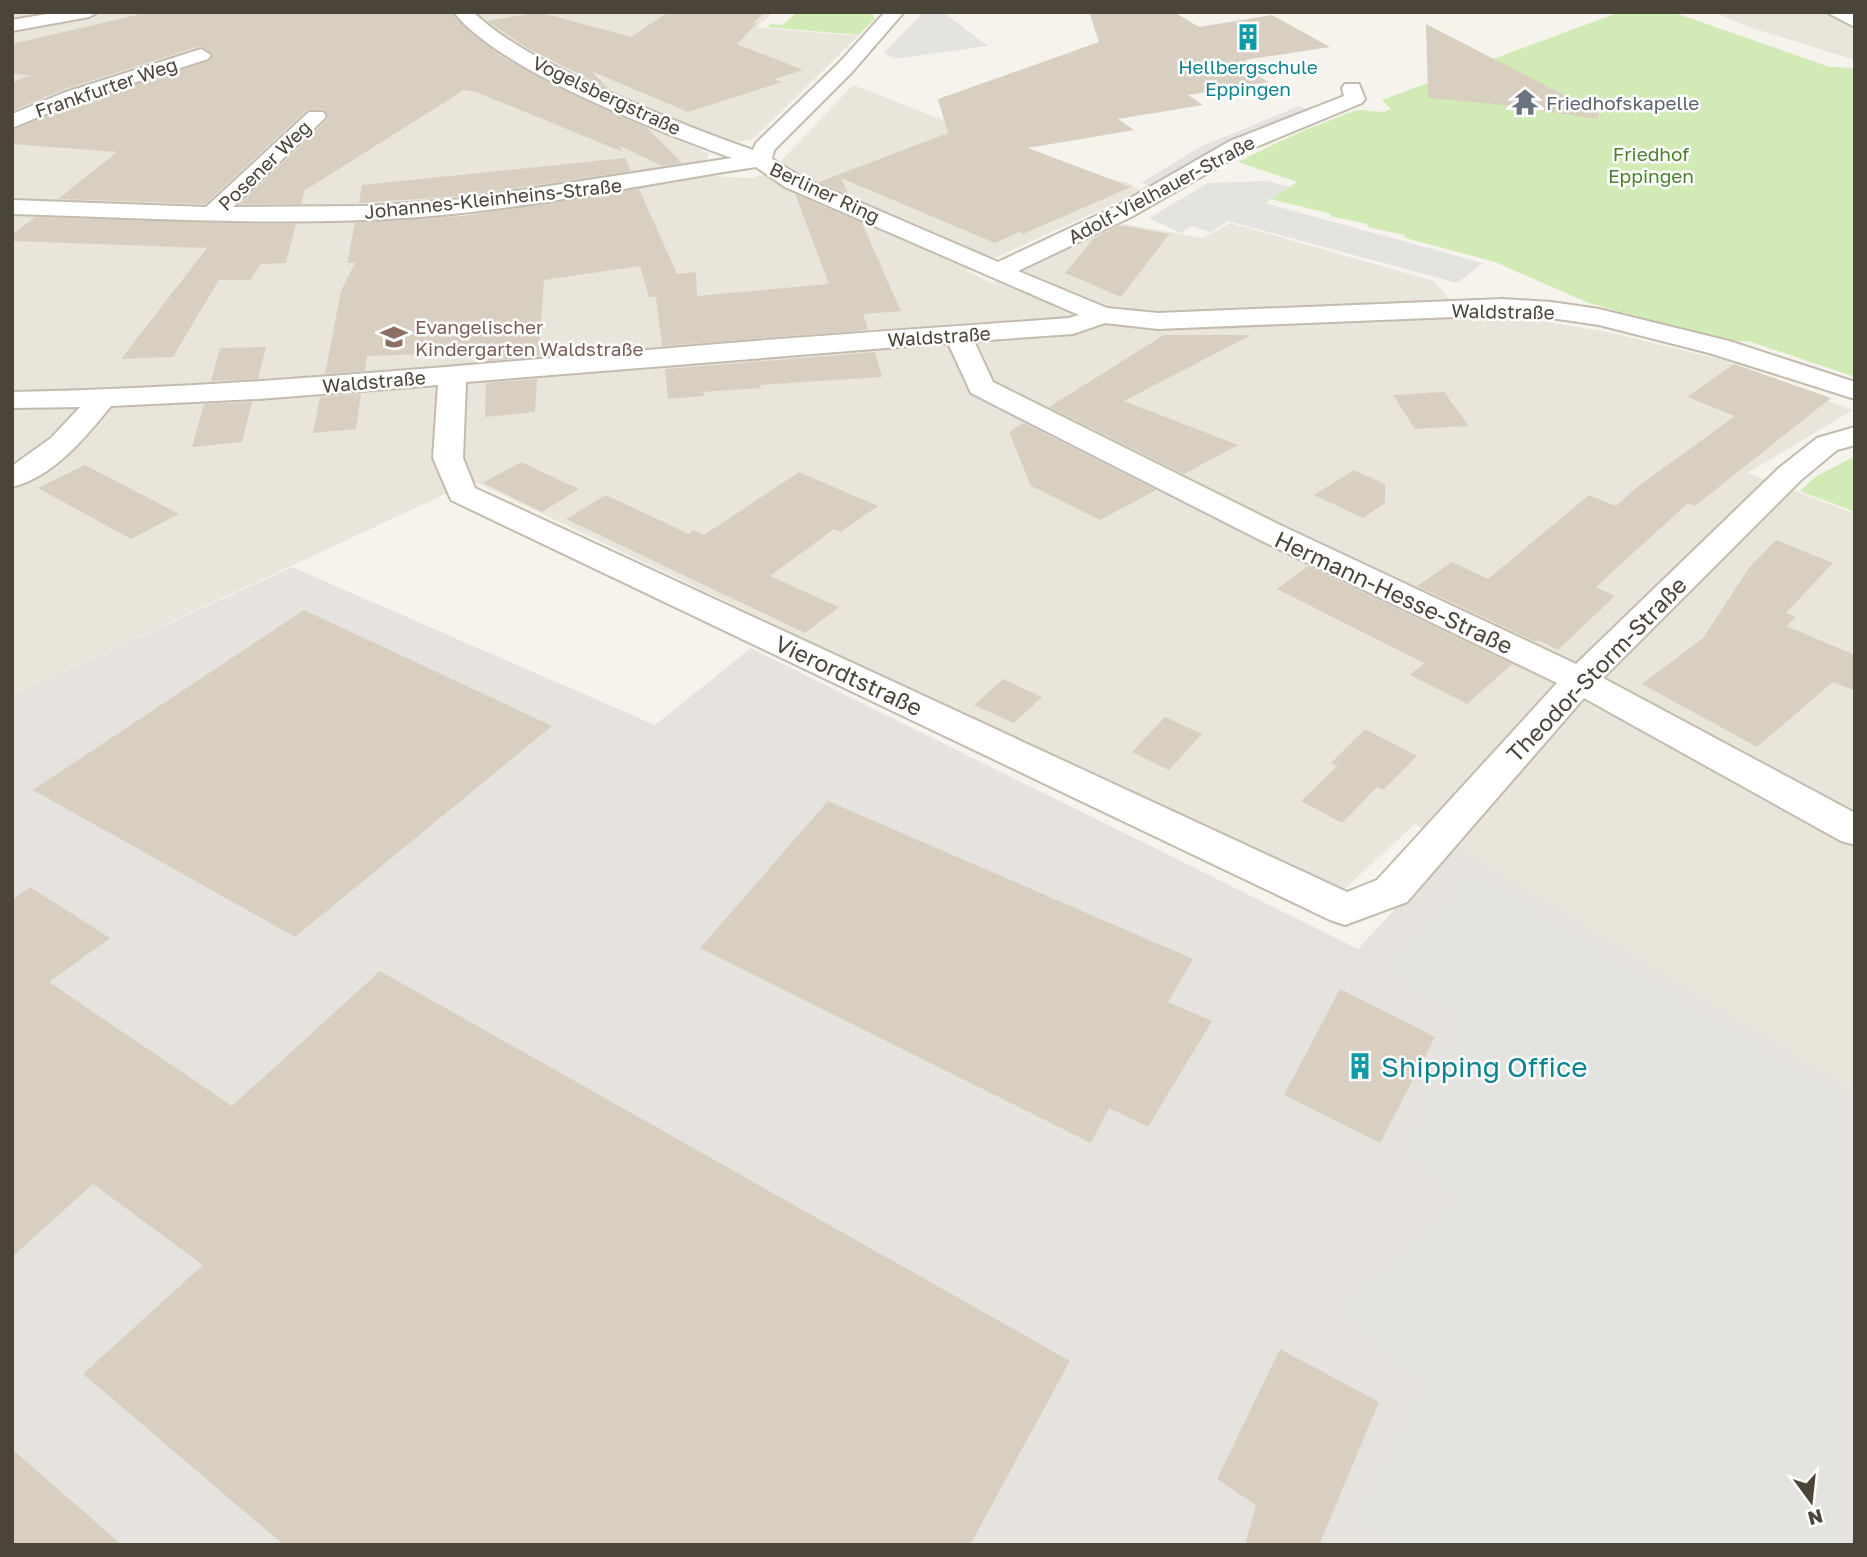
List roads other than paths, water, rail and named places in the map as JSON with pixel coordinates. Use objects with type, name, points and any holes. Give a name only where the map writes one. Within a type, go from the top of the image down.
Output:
[{"type":"street","points":[[12,26],[89,12]]},
{"type":"street","name":"Vogelsbergstraße","points":[[463,12],[485,34],[528,59],[715,146],[761,160]]},
{"type":"street","name":"Berliner Ring","points":[[895,12],[829,85],[764,149],[761,160],[763,165],[897,224],[1034,289],[1102,315]]},
{"type":"street","points":[[1835,12],[1843,19],[1855,22]]},
{"type":"street","name":"Frankfurter Weg","points":[[12,122],[69,97],[201,55]]},
{"type":"street","name":"Adolf-Vielhauer-Straße","points":[[997,272],[1123,212],[1238,146],[1355,99],[1352,88]]},
{"type":"street","name":"Posener Weg","points":[[213,213],[316,116]]},
{"type":"street","name":"Johannes-Kleinheins-Straße","points":[[12,207],[315,215],[422,210],[586,191],[761,160]]},
{"type":"street","points":[[1013,330],[1028,310],[1034,289]]},
{"type":"street","name":"Waldstraße","points":[[12,400],[101,400],[453,375],[672,355],[1073,326],[1102,315],[1158,321],[1503,307],[1599,317],[1719,347],[1855,391]]},
{"type":"street","name":"Hermann-Hesse-Straße","points":[[957,334],[981,387],[1267,531],[1580,680],[1855,831]]},
{"type":"street","name":"Vierordtstraße","points":[[453,375],[448,458],[462,494],[1345,909]]},
{"type":"street","points":[[12,478],[78,430],[101,400]]},
{"type":"street","name":"Theodor-Storm-Straße","points":[[1345,909],[1392,891],[1580,680],[1790,474],[1827,444],[1855,436]]},
{"type":"place","name":"Hellbergschule Eppingen","points":[[1248,37]]},
{"type":"place","name":"Friedhofskapelle","points":[[1525,102]]},
{"type":"place","name":"Evangelischer Kindergarten Waldstraße","points":[[394,337]]},
{"type":"place","name":"Shipping Office","points":[[1360,1066]]},
{"type":"park label","name":"Friedhof Eppingen","points":[[1651,164]]}]
